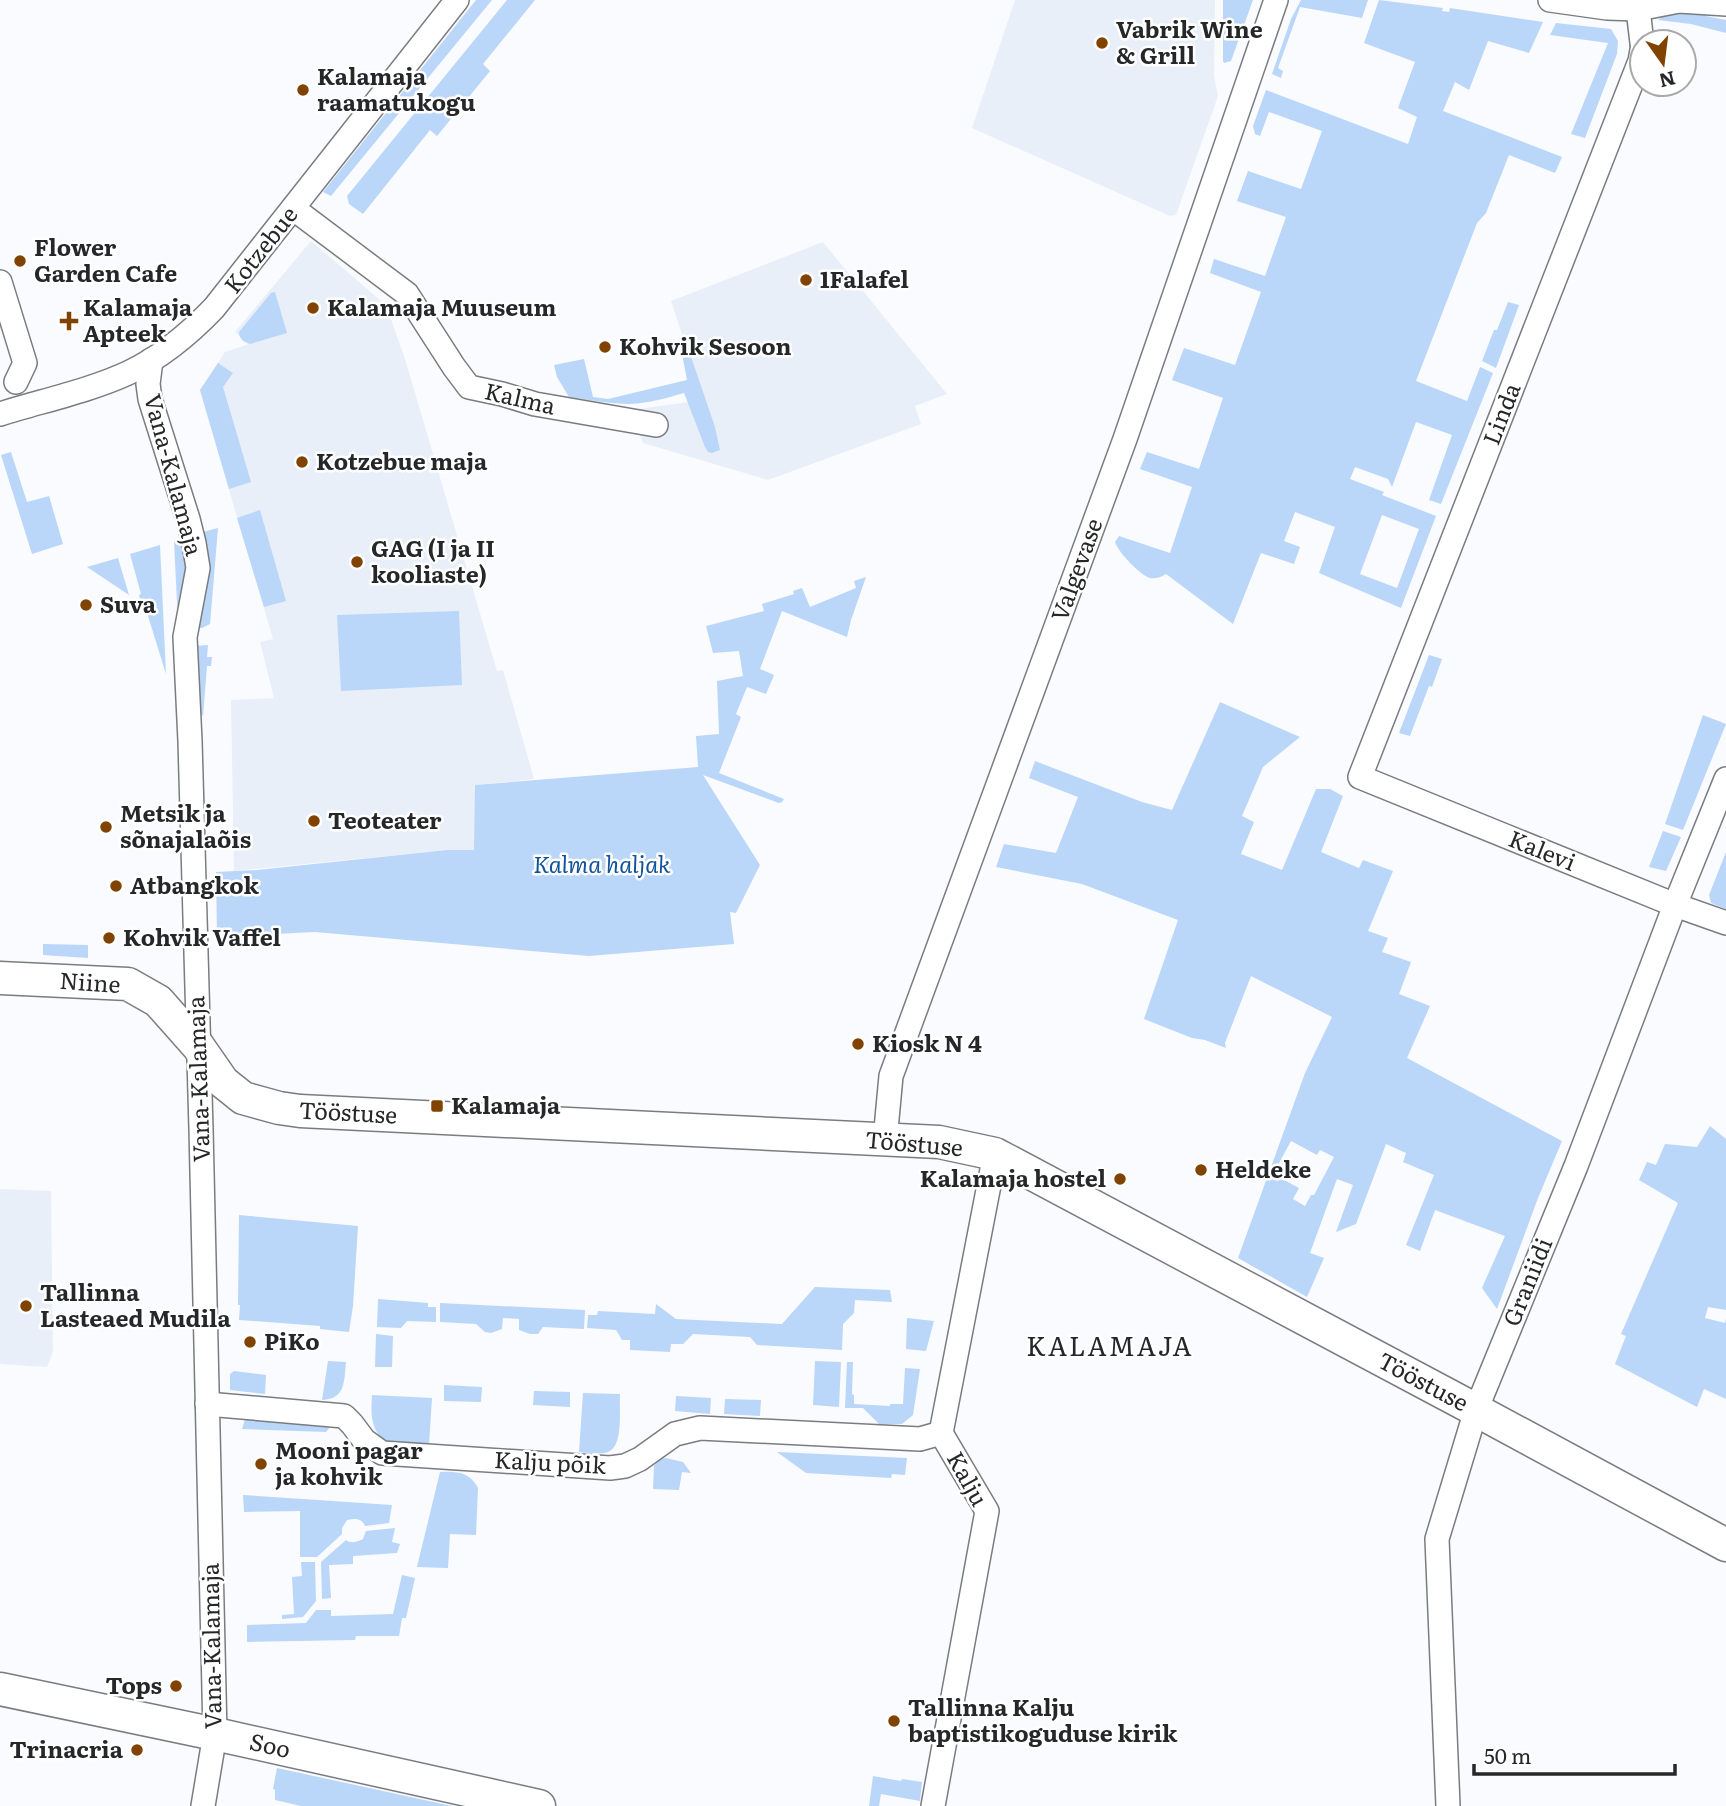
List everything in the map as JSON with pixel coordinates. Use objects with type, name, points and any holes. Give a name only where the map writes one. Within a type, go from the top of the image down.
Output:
[{"type":"street","name":"Kotzebue","points":[[0,414],[107,381],[133,370],[193,329],[214,308],[294,209],[457,0]]},
{"type":"street","name":"Valgevase","points":[[885,1140],[891,1076],[1125,439],[1276,0]]},
{"type":"street","points":[[1550,0],[1607,8],[1638,9],[1679,1],[1726,4]]},
{"type":"street","points":[[1638,9],[1640,28]]},
{"type":"street","name":"Linda","points":[[1360,777],[1628,92]]},
{"type":"street","name":"Kalma","points":[[294,209],[407,294],[469,387],[535,404],[656,425]]},
{"type":"street","points":[[0,282],[25,363],[8,378],[23,407]]},
{"type":"street","name":"Vana-Kalamaja","points":[[151,359],[148,384],[150,399],[188,519],[198,568],[185,637],[190,741],[215,1734],[203,1806]]},
{"type":"street","name":"Kalevi","points":[[1360,777],[1675,905],[1726,923]]},
{"type":"street","name":"Graniidi","points":[[1448,1806],[1437,1539],[1476,1409],[1576,1166],[1726,779]]},
{"type":"street","name":"Niine","points":[[0,978],[128,984],[158,1001],[198,1046]]},
{"type":"street","name":"Tööstuse","points":[[198,1046],[223,1082],[243,1098],[300,1111],[939,1142],[995,1154],[1726,1545]]},
{"type":"street","name":"Kalju","points":[[933,1806],[987,1511],[941,1433],[995,1154]]},
{"type":"street","name":"Kalju põik","points":[[207,1404],[344,1416],[364,1440],[382,1453],[610,1468],[625,1466],[640,1459],[675,1434],[699,1428],[920,1439],[941,1433]]},
{"type":"street","name":"Soo","points":[[0,1689],[539,1806]]},
{"type":"shaded area","points":[[1015,0],[1215,0],[1214,76],[1218,96],[1176,215],[1170,216],[972,128]]},
{"type":"shaded area","name":"GAG (I ja II kooliaste)","points":[[311,241],[386,305],[405,359],[497,671],[503,670],[534,779],[475,785],[475,850],[447,850],[234,871],[231,700],[274,698],[260,642],[273,639],[200,391],[225,352],[249,344],[235,332]]},
{"type":"shaded area","points":[[823,242],[947,394],[915,406],[921,424],[768,480],[643,443],[631,410],[704,400],[671,301]]},
{"type":"shaded area","name":"Tallinna Lasteaed Mudila","points":[[0,1189],[51,1191],[53,1352],[47,1367],[0,1364]]},
{"type":"green space","points":[[476,0],[492,0],[331,196],[323,192]]},
{"type":"green space","points":[[507,0],[535,0],[483,64],[490,71],[437,136],[430,130],[363,214],[349,204],[347,196]]},
{"type":"green space","points":[[1223,0],[1253,0],[1231,61],[1224,63],[1223,61]]},
{"type":"green space","points":[[1301,0],[1368,0],[1362,18],[1300,7],[1278,68],[1283,71],[1281,78],[1272,74],[1291,19]]},
{"type":"green space","points":[[1379,0],[1443,8],[1442,11],[1449,12],[1450,8],[1543,22],[1529,53],[1488,41],[1469,90],[1455,82],[1443,111],[1562,157],[1555,173],[1509,155],[1486,213],[1477,223],[1416,381],[1467,401],[1480,367],[1493,373],[1441,504],[1429,500],[1452,435],[1416,422],[1392,487],[1388,479],[1355,467],[1350,479],[1436,516],[1401,608],[1319,573],[1335,527],[1295,512],[1284,541],[1300,547],[1294,564],[1261,553],[1233,624],[1166,574],[1155,578],[1146,576],[1135,568],[1115,542],[1119,536],[1170,553],[1192,487],[1140,469],[1147,452],[1199,469],[1223,398],[1172,380],[1184,348],[1235,365],[1261,292],[1210,273],[1214,259],[1265,276],[1286,217],[1237,201],[1248,171],[1301,189],[1322,131],[1269,112],[1260,136],[1255,134],[1253,126],[1266,90],[1408,144],[1417,117],[1398,108],[1415,62],[1364,43]],"holes":[[[1382,515],[1419,529],[1397,588],[1360,574]]]},
{"type":"green space","points":[[1700,9],[1706,16],[1726,20],[1726,33],[1691,24],[1658,20],[1666,13]]},
{"type":"green space","points":[[1556,23],[1611,29],[1618,41],[1617,54],[1585,138],[1571,134],[1608,43],[1550,35]]},
{"type":"green space","points":[[275,292],[287,333],[250,344],[244,341],[239,332],[271,293]]},
{"type":"green space","points":[[1508,302],[1519,305],[1496,368],[1482,361]]},
{"type":"green space","points":[[684,336],[715,427],[720,450],[712,453],[705,447],[684,393],[637,403],[600,402],[569,397],[557,377],[554,365],[584,359],[593,397],[608,399],[687,380],[679,338]]},
{"type":"green space","points":[[218,363],[233,373],[223,387],[251,482],[229,489],[200,390]]},
{"type":"green space","points":[[11,452],[27,502],[49,496],[63,544],[32,554],[1,455]]},
{"type":"green space","points":[[260,510],[286,601],[264,607],[237,518]]},
{"type":"green space","points":[[218,528],[210,624],[192,629],[199,533]]},
{"type":"green space","points":[[186,537],[189,554],[178,623],[174,541]]},
{"type":"green space","points":[[160,545],[166,674],[144,603],[141,604],[141,594],[130,554]]},
{"type":"green space","points":[[118,558],[129,595],[87,567]]},
{"type":"green space","name":"Kalma haljak","points":[[866,577],[847,637],[782,611],[760,669],[774,675],[766,694],[747,687],[736,714],[741,717],[719,773],[784,799],[782,802],[703,775],[760,865],[736,913],[730,912],[734,944],[589,956],[315,932],[217,937],[216,872],[447,850],[474,850],[475,785],[698,767],[696,736],[719,734],[717,681],[743,676],[739,651],[713,653],[706,626],[764,611],[762,604],[794,594],[793,591],[802,588],[810,607],[856,588],[854,581]]},
{"type":"green space","points":[[459,611],[462,685],[341,691],[337,615]]},
{"type":"green space","points":[[208,645],[207,657],[212,657],[211,666],[207,666],[203,716],[195,708],[192,646]]},
{"type":"green space","points":[[1429,655],[1442,659],[1432,687],[1429,686],[1410,736],[1399,733]]},
{"type":"green space","points":[[1220,702],[1300,737],[1263,767],[1242,816],[1254,822],[1241,854],[1282,870],[1316,789],[1330,789],[1343,796],[1321,852],[1359,868],[1363,860],[1393,871],[1368,931],[1388,938],[1382,952],[1411,962],[1399,994],[1430,1006],[1407,1058],[1562,1141],[1497,1309],[1482,1288],[1505,1236],[1435,1210],[1420,1251],[1406,1245],[1434,1175],[1403,1162],[1406,1153],[1386,1144],[1356,1224],[1336,1232],[1353,1185],[1337,1179],[1310,1253],[1324,1258],[1307,1297],[1238,1258],[1305,1073],[1332,1017],[1251,976],[1225,1043],[1226,1048],[1144,1019],[1178,920],[1082,884],[996,867],[1004,844],[1056,853],[1078,797],[1029,778],[1035,761],[1142,802],[1172,810]],"holes":[[[1291,1141],[1317,1155],[1320,1150],[1334,1157],[1314,1195],[1311,1195],[1305,1206],[1293,1199],[1299,1188],[1273,1174]]]},
{"type":"green space","points":[[1703,715],[1726,724],[1683,830],[1665,824]]},
{"type":"green space","points":[[1663,831],[1681,837],[1666,871],[1649,867]]},
{"type":"green space","points":[[1726,852],[1726,909],[1711,903],[1709,895]]},
{"type":"green space","points":[[43,944],[88,945],[88,958],[43,955]]},
{"type":"green space","points":[[1710,1126],[1726,1139],[1726,1310],[1708,1307],[1705,1318],[1725,1323],[1726,1319],[1726,1399],[1704,1389],[1697,1407],[1615,1364],[1626,1336],[1621,1334],[1678,1203],[1639,1180],[1647,1162],[1656,1165],[1665,1144],[1697,1147]]},
{"type":"green space","points":[[239,1215],[358,1226],[349,1332],[320,1329],[320,1326],[239,1320]]},
{"type":"green space","points":[[815,1287],[890,1290],[892,1302],[855,1300],[854,1313],[843,1324],[842,1350],[757,1345],[750,1337],[693,1334],[683,1344],[671,1344],[670,1352],[630,1350],[630,1340],[622,1340],[616,1330],[587,1328],[588,1315],[597,1315],[598,1311],[655,1314],[656,1304],[676,1319],[782,1324]]},
{"type":"green space","points":[[378,1299],[428,1303],[428,1307],[436,1307],[436,1322],[407,1321],[401,1328],[377,1327]]},
{"type":"green space","points":[[440,1303],[585,1310],[584,1329],[543,1327],[538,1334],[530,1334],[519,1330],[519,1319],[503,1318],[502,1329],[485,1332],[476,1324],[440,1322]]},
{"type":"green space","points":[[907,1318],[934,1321],[926,1351],[906,1349]]},
{"type":"green space","points":[[376,1334],[393,1336],[392,1367],[375,1367]]},
{"type":"green space","points":[[328,1361],[346,1362],[344,1382],[340,1393],[322,1400]]},
{"type":"green space","points":[[815,1361],[841,1362],[839,1407],[813,1405]]},
{"type":"green space","points":[[847,1362],[853,1362],[854,1404],[903,1404],[905,1368],[920,1369],[913,1415],[902,1424],[879,1424],[863,1408],[845,1408]]},
{"type":"green space","points":[[234,1371],[266,1375],[265,1394],[230,1390],[230,1374]]},
{"type":"green space","points":[[444,1385],[482,1387],[481,1402],[444,1401]]},
{"type":"green space","points":[[534,1391],[570,1392],[570,1407],[533,1405]]},
{"type":"green space","points":[[583,1393],[620,1394],[619,1435],[608,1452],[579,1452]]},
{"type":"green space","points":[[372,1395],[432,1398],[429,1445],[384,1441],[374,1425]]},
{"type":"green space","points":[[676,1396],[711,1398],[710,1414],[675,1411]]},
{"type":"green space","points":[[725,1399],[761,1400],[760,1416],[724,1414]]},
{"type":"green space","points":[[246,1416],[330,1427],[326,1432],[242,1429]]},
{"type":"green space","points":[[777,1452],[907,1458],[905,1475],[892,1474],[891,1478],[806,1473]]},
{"type":"green space","points":[[660,1459],[683,1462],[691,1473],[682,1472],[679,1490],[653,1489],[654,1466]]},
{"type":"green space","points":[[440,1472],[462,1474],[471,1479],[478,1488],[476,1535],[450,1534],[448,1568],[417,1567]]},
{"type":"green space","points":[[243,1495],[392,1505],[389,1523],[365,1526],[358,1519],[347,1520],[342,1534],[317,1557],[300,1557],[300,1511],[244,1512]]},
{"type":"green space","points":[[395,1528],[392,1542],[400,1544],[397,1553],[353,1556],[353,1564],[329,1565],[331,1598],[322,1599],[321,1562],[346,1540],[356,1542],[363,1539],[366,1531]]},
{"type":"green space","points":[[301,1562],[315,1562],[316,1601],[303,1617],[282,1619],[282,1615],[294,1614],[292,1577],[302,1576]]},
{"type":"green space","points":[[402,1575],[415,1578],[399,1636],[356,1636],[355,1640],[247,1642],[247,1625],[306,1623],[316,1610],[331,1610],[331,1616],[393,1614]]},
{"type":"green space","points":[[277,1768],[452,1806],[301,1806],[275,1800],[273,1789]]},
{"type":"green space","points":[[873,1776],[922,1782],[920,1801],[881,1794],[879,1806],[869,1806]]},
{"type":"place","name":"Vabrik Wine & Grill","points":[[1102,43]]},
{"type":"place","name":"Kalamaja raamatukogu","points":[[303,90]]},
{"type":"place","name":"Flower Garden Cafe","points":[[20,261]]},
{"type":"place","name":"1Falafel","points":[[806,280]]},
{"type":"place","name":"Kalamaja Muuseum","points":[[313,308]]},
{"type":"place","name":"Kalamaja Apteek","points":[[69,321]]},
{"type":"place","name":"Kohvik Sesoon","points":[[605,347]]},
{"type":"place","name":"Kotzebue maja","points":[[302,462]]},
{"type":"place","name":"GAG (I ja II kooliaste)","points":[[357,562]]},
{"type":"place","name":"Suva","points":[[86,605]]},
{"type":"place","name":"Teoteater","points":[[314,821]]},
{"type":"place","name":"Metsik ja sõnajalaõis","points":[[106,827]]},
{"type":"place","name":"Atbangkok","points":[[116,886]]},
{"type":"place","name":"Kohvik Vaffel","points":[[109,938]]},
{"type":"place","name":"Kiosk N 4","points":[[858,1044]]},
{"type":"place","name":"Kalamaja","points":[[437,1106]]},
{"type":"place","name":"Heldeke","points":[[1201,1170]]},
{"type":"place","name":"Kalamaja hostel","points":[[1120,1179]]},
{"type":"place","name":"Tallinna Lasteaed Mudila","points":[[26,1306]]},
{"type":"place","name":"PiKo","points":[[250,1342]]},
{"type":"place","name":"Mooni pagar ja kohvik","points":[[261,1464]]},
{"type":"place","name":"Tops","points":[[176,1686]]},
{"type":"place","name":"Tallinna Kalju baptistikoguduse kirik","points":[[894,1721]]},
{"type":"place","name":"Trinacria","points":[[137,1750]]},
{"type":"district","name":"KALAMAJA","points":[[1110,1347]]}]
